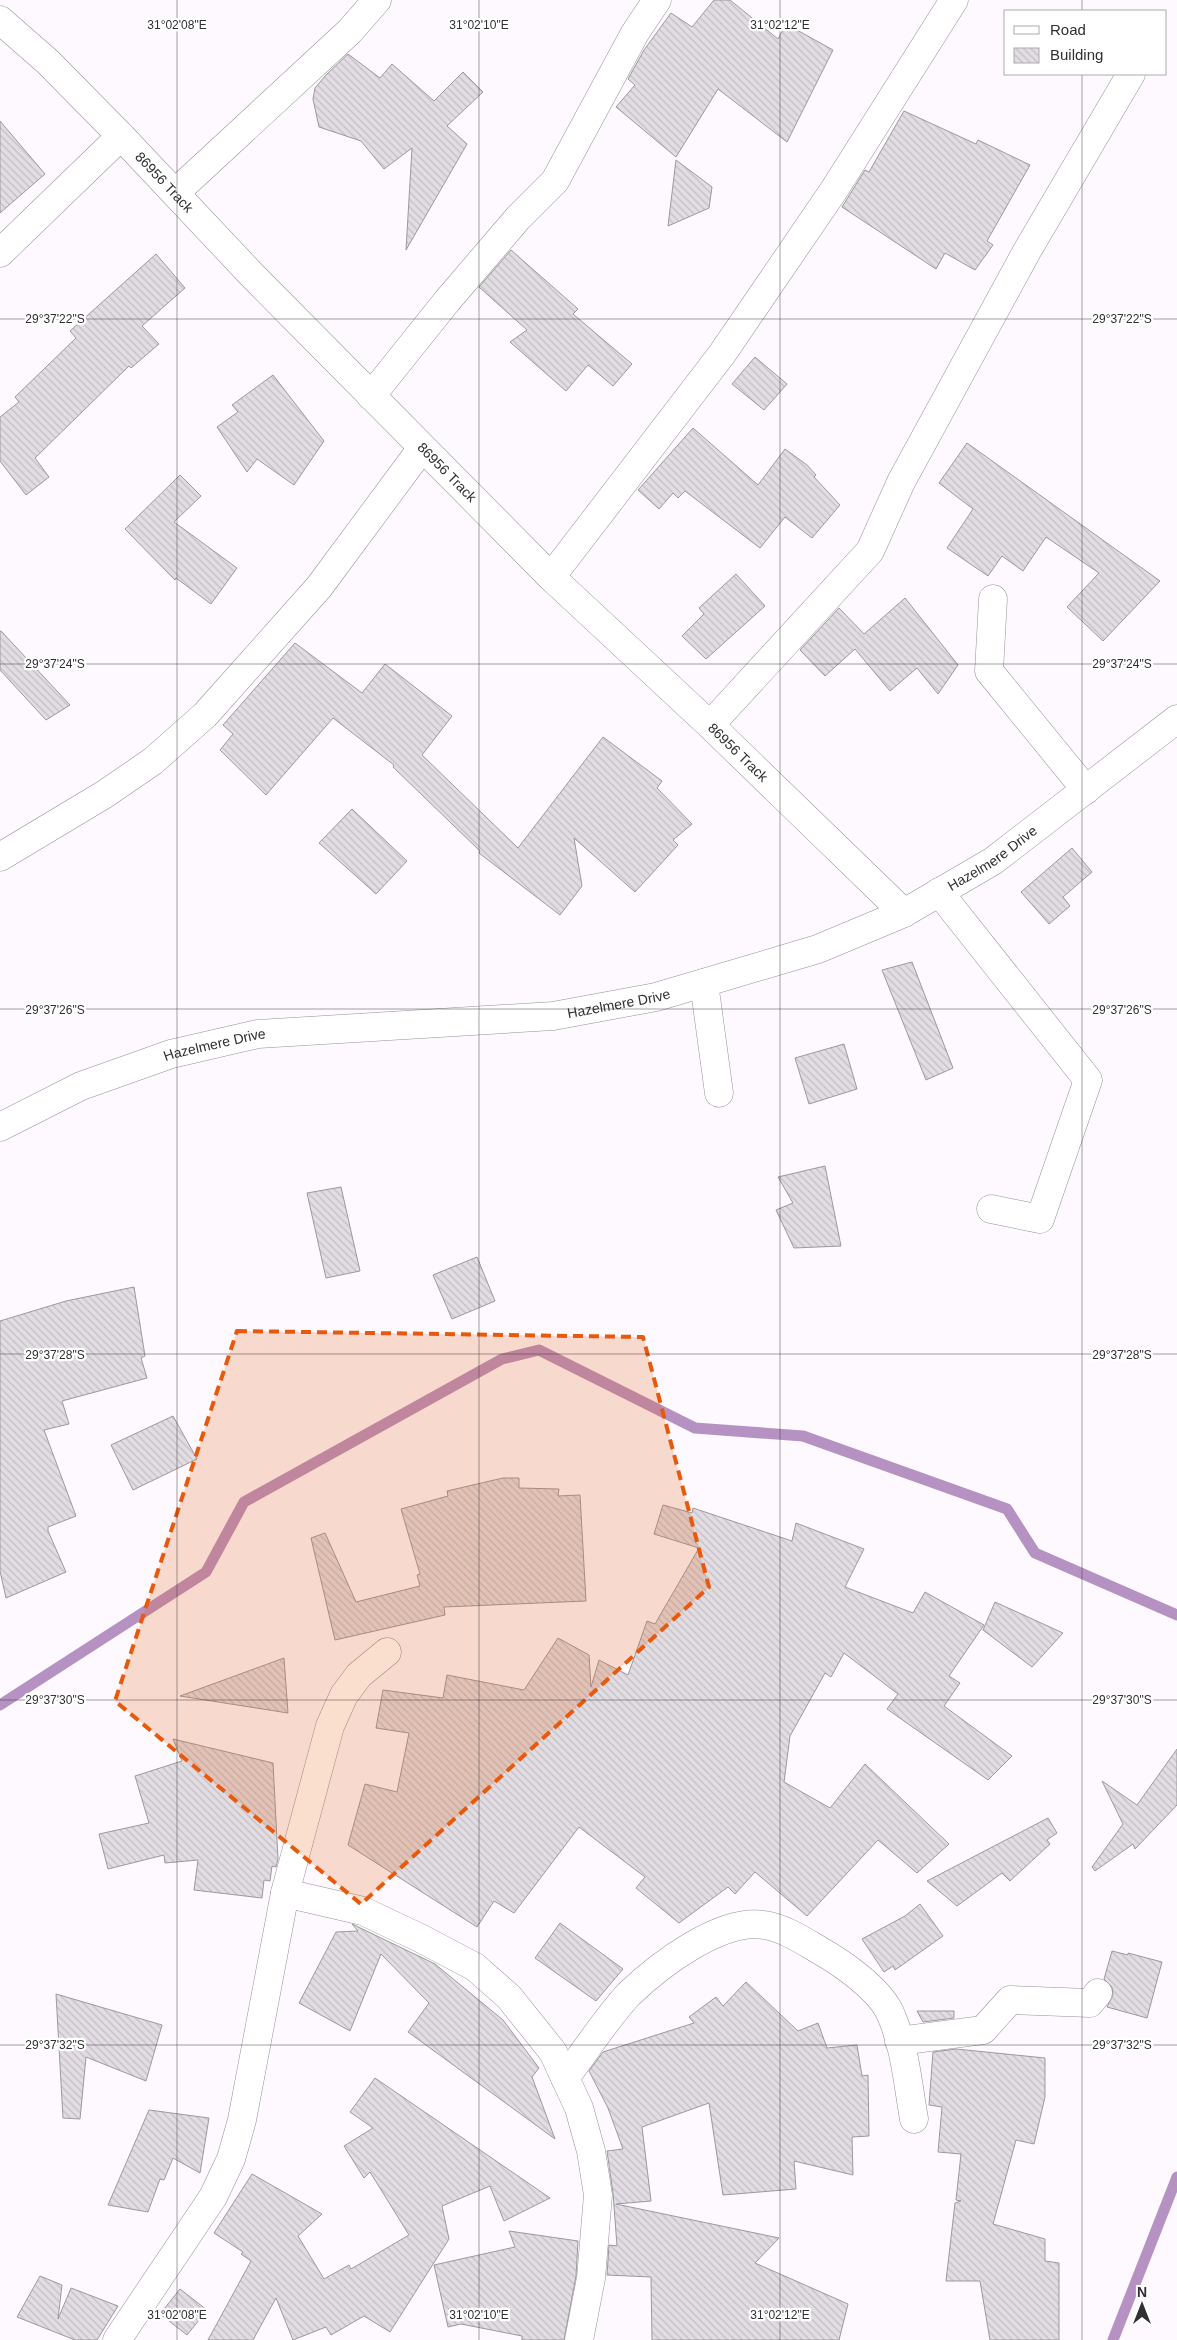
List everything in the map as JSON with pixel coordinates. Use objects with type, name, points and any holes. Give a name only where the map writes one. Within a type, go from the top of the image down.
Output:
[{"type":"street","points":[[0,3],[5,0]]},
{"type":"street","points":[[176,192],[350,31],[377,0]]},
{"type":"street","points":[[371,396],[447,301],[518,218],[555,181],[635,33],[657,0]]},
{"type":"street","points":[[551,578],[722,354],[834,190],[954,0]]},
{"type":"street","name":"86956 Track","points":[[0,20],[48,62],[176,192],[251,274],[551,578],[710,725],[904,913]]},
{"type":"street","points":[[710,725],[870,551],[901,482],[1018,268],[1130,75]]},
{"type":"street","points":[[0,253],[121,136]]},
{"type":"street","points":[[0,857],[105,794],[153,761],[205,715],[319,587],[422,448]]},
{"type":"street","points":[[993,599],[989,671],[1086,790]]},
{"type":"street","name":"Hazelmere Drive","points":[[0,1127],[90,1082],[170,1054],[258,1034],[553,1016],[656,997],[818,949],[904,913],[993,861],[1177,719]]},
{"type":"street","points":[[939,892],[1088,1080],[1040,1219],[991,1209]]},
{"type":"street","points":[[704,983],[719,1093]]},
{"type":"street","points":[[118,2340],[213,2197],[231,2159],[242,2120],[284,1893],[330,1726],[344,1695],[359,1675],[387,1652]]},
{"type":"street","points":[[284,1893],[363,1912],[420,1938],[474,1967],[509,1997],[553,2052],[579,2108],[591,2151],[598,2195],[591,2278],[578,2340]]},
{"type":"street","points":[[565,2078],[629,1995],[660,1967],[705,1939],[736,1926],[764,1925],[795,1936],[834,1959],[874,1991],[891,2014],[899,2041],[914,2119]]},
{"type":"street","points":[[899,2041],[983,2030],[1010,2000],[1090,2003],[1098,1993]]},
{"type":"highlighted area","points":[[237,1331],[643,1337],[709,1587],[361,1904],[115,1701]]},
{"type":"building","points":[[714,0],[730,0],[778,39],[786,24],[833,50],[787,142],[718,89],[676,157],[616,107],[635,85],[628,79],[644,50],[671,13],[692,27]]},
{"type":"building","points":[[348,54],[380,78],[392,64],[434,101],[463,72],[483,92],[447,126],[467,144],[406,250],[412,148],[384,169],[361,141],[319,127],[313,99],[315,88]]},
{"type":"building","points":[[904,111],[976,144],[978,140],[1030,165],[987,241],[993,245],[975,270],[945,253],[936,269],[842,207],[865,170],[869,172]]},
{"type":"building","points":[[0,121],[45,174],[0,213]]},
{"type":"building","points":[[676,160],[712,187],[709,208],[668,226]]},
{"type":"building","points":[[511,250],[578,309],[573,314],[632,364],[613,386],[588,365],[566,391],[510,342],[527,330],[479,287]]},
{"type":"building","points":[[156,254],[185,288],[142,326],[159,344],[131,368],[129,366],[35,458],[49,477],[26,495],[0,461],[0,417],[19,402],[15,397],[76,338],[70,331]]},
{"type":"building","points":[[755,357],[787,384],[764,410],[732,384]]},
{"type":"building","points":[[273,375],[324,441],[294,485],[257,459],[247,472],[217,427],[238,412],[232,405]]},
{"type":"building","points":[[693,428],[758,485],[785,449],[807,465],[816,475],[814,477],[840,505],[812,538],[785,517],[760,548],[685,491],[678,498],[673,493],[659,509],[638,490]]},
{"type":"building","points":[[967,443],[1160,581],[1103,641],[1067,607],[1099,573],[1046,537],[1023,571],[1002,556],[988,576],[947,548],[973,509],[939,483]]},
{"type":"building","points":[[180,475],[201,496],[174,522],[237,568],[211,604],[176,578],[175,580],[125,529]]},
{"type":"building","points":[[736,574],[765,606],[706,659],[682,636],[704,614],[699,608]]},
{"type":"building","points":[[905,598],[958,665],[938,694],[917,668],[890,691],[855,649],[825,676],[800,650],[839,608],[864,634]]},
{"type":"building","points":[[0,631],[70,705],[46,720],[0,670]]},
{"type":"building","points":[[295,643],[362,693],[385,664],[452,716],[422,755],[518,848],[603,737],[662,781],[657,788],[692,824],[673,840],[678,845],[635,892],[574,838],[582,886],[560,915],[479,853],[480,851],[393,767],[394,765],[333,718],[266,795],[220,750],[233,734],[223,725]]},
{"type":"building","points":[[352,809],[407,861],[376,894],[319,843]]},
{"type":"building","points":[[1072,848],[1092,872],[1063,897],[1070,906],[1049,924],[1021,892]]},
{"type":"building","points":[[912,962],[953,1068],[926,1080],[882,970]]},
{"type":"building","points":[[844,1044],[857,1089],[809,1104],[795,1058]]},
{"type":"building","points":[[825,1166],[841,1246],[794,1248],[776,1210],[793,1203],[778,1177]]},
{"type":"building","points":[[341,1187],[360,1271],[326,1278],[307,1193]]},
{"type":"building","points":[[477,1257],[495,1301],[452,1319],[433,1275]]},
{"type":"building","points":[[134,1287],[145,1356],[141,1358],[147,1378],[62,1401],[69,1424],[44,1430],[76,1516],[48,1527],[66,1572],[6,1598],[0,1571],[0,1321],[66,1301]]},
{"type":"building","points":[[173,1416],[197,1459],[133,1490],[111,1445]]},
{"type":"building","points":[[503,1478],[519,1478],[519,1488],[559,1489],[558,1496],[580,1495],[586,1601],[444,1607],[445,1615],[335,1640],[311,1538],[325,1533],[356,1602],[420,1586],[417,1575],[420,1574],[401,1509],[448,1496],[447,1491]]},
{"type":"building","points":[[663,1505],[692,1513],[693,1508],[792,1541],[796,1523],[864,1549],[845,1587],[913,1613],[925,1592],[984,1625],[949,1676],[960,1683],[944,1706],[1012,1756],[988,1780],[887,1709],[898,1694],[844,1653],[831,1677],[825,1673],[790,1736],[784,1782],[830,1808],[865,1764],[949,1844],[917,1873],[878,1840],[807,1916],[755,1872],[735,1894],[728,1887],[679,1923],[636,1888],[645,1877],[579,1827],[514,1913],[494,1901],[477,1927],[348,1845],[365,1784],[397,1792],[409,1733],[376,1728],[383,1690],[443,1698],[447,1675],[524,1690],[558,1638],[589,1655],[591,1687],[599,1660],[628,1675],[647,1621],[655,1624],[699,1548],[654,1534]]},
{"type":"building","points":[[995,1602],[1063,1633],[1032,1667],[983,1630]]},
{"type":"building","points":[[284,1658],[288,1713],[180,1696]]},
{"type":"building","points":[[173,1739],[273,1763],[278,1859],[276,1867],[272,1866],[270,1881],[264,1880],[262,1898],[194,1890],[198,1860],[165,1863],[164,1855],[108,1869],[99,1834],[149,1823],[135,1776],[182,1761]]},
{"type":"building","points":[[1177,1749],[1177,1805],[1135,1849],[1133,1844],[1095,1871],[1092,1867],[1123,1824],[1102,1781],[1137,1805]]},
{"type":"building","points":[[1048,1818],[1057,1833],[1047,1840],[1050,1844],[1010,1881],[1002,1873],[957,1906],[927,1881]]},
{"type":"building","points":[[920,1904],[943,1936],[895,1970],[893,1966],[884,1972],[862,1939],[905,1916]]},
{"type":"building","points":[[560,1923],[623,1969],[596,2001],[535,1958]]},
{"type":"building","points":[[352,1924],[435,1964],[503,2020],[539,2068],[532,2077],[555,2139],[408,2032],[429,2003],[381,1954],[350,2031],[299,2003],[336,1932],[358,1931]]},
{"type":"building","points":[[1112,1951],[1162,1962],[1147,2018],[1107,2007],[1113,1995],[1112,1987],[1104,1979]]},
{"type":"building","points":[[746,1982],[798,2031],[818,2023],[827,2048],[857,2045],[862,2076],[868,2075],[869,2136],[852,2137],[853,2175],[794,2161],[796,2189],[723,2195],[709,2103],[642,2127],[651,2201],[616,2204],[779,2238],[755,2263],[848,2304],[839,2340],[652,2340],[651,2277],[607,2275],[609,2245],[617,2246],[613,2193],[607,2151],[623,2149],[608,2108],[589,2071],[603,2052],[694,2023],[689,2017],[716,1997],[723,2006]]},
{"type":"building","points":[[56,1994],[162,2025],[146,2081],[86,2057],[80,2119],[63,2118]]},
{"type":"building","points":[[917,2011],[954,2011],[954,2018],[923,2022]]},
{"type":"building","points":[[956,2049],[1045,2058],[1045,2097],[1034,2144],[1016,2140],[993,2224],[1045,2239],[1045,2261],[1059,2263],[1059,2340],[990,2340],[980,2281],[946,2281],[955,2203],[961,2201],[956,2200],[961,2154],[938,2152],[942,2107],[929,2105],[933,2052]]},
{"type":"building","points":[[375,2078],[550,2198],[504,2221],[490,2186],[442,2206],[449,2239],[390,2332],[364,2316],[331,2335],[326,2327],[293,2340],[276,2298],[253,2340],[208,2340],[251,2261],[241,2254],[243,2252],[214,2233],[252,2174],[322,2214],[298,2236],[324,2279],[349,2265],[351,2269],[409,2235],[370,2172],[364,2178],[344,2146],[373,2128],[350,2112]]},
{"type":"building","points":[[149,2110],[209,2118],[200,2173],[173,2158],[164,2180],[160,2179],[148,2212],[108,2205]]},
{"type":"building","points":[[509,2231],[578,2241],[576,2276],[564,2340],[522,2340],[522,2336],[461,2324],[448,2327],[434,2265],[515,2247]]},
{"type":"building","points":[[40,2276],[62,2285],[58,2319],[71,2288],[118,2306],[97,2340],[75,2340],[17,2317]]},
{"type":"building","points":[[180,2289],[207,2310],[187,2335],[160,2314]]},
{"type":"waterway","points":[[0,1705],[206,1572],[244,1502],[502,1359],[539,1350],[695,1428],[803,1436],[1007,1509],[1035,1553],[1177,1615]]},
{"type":"waterway","points":[[1113,2340],[1177,2177]]}]
